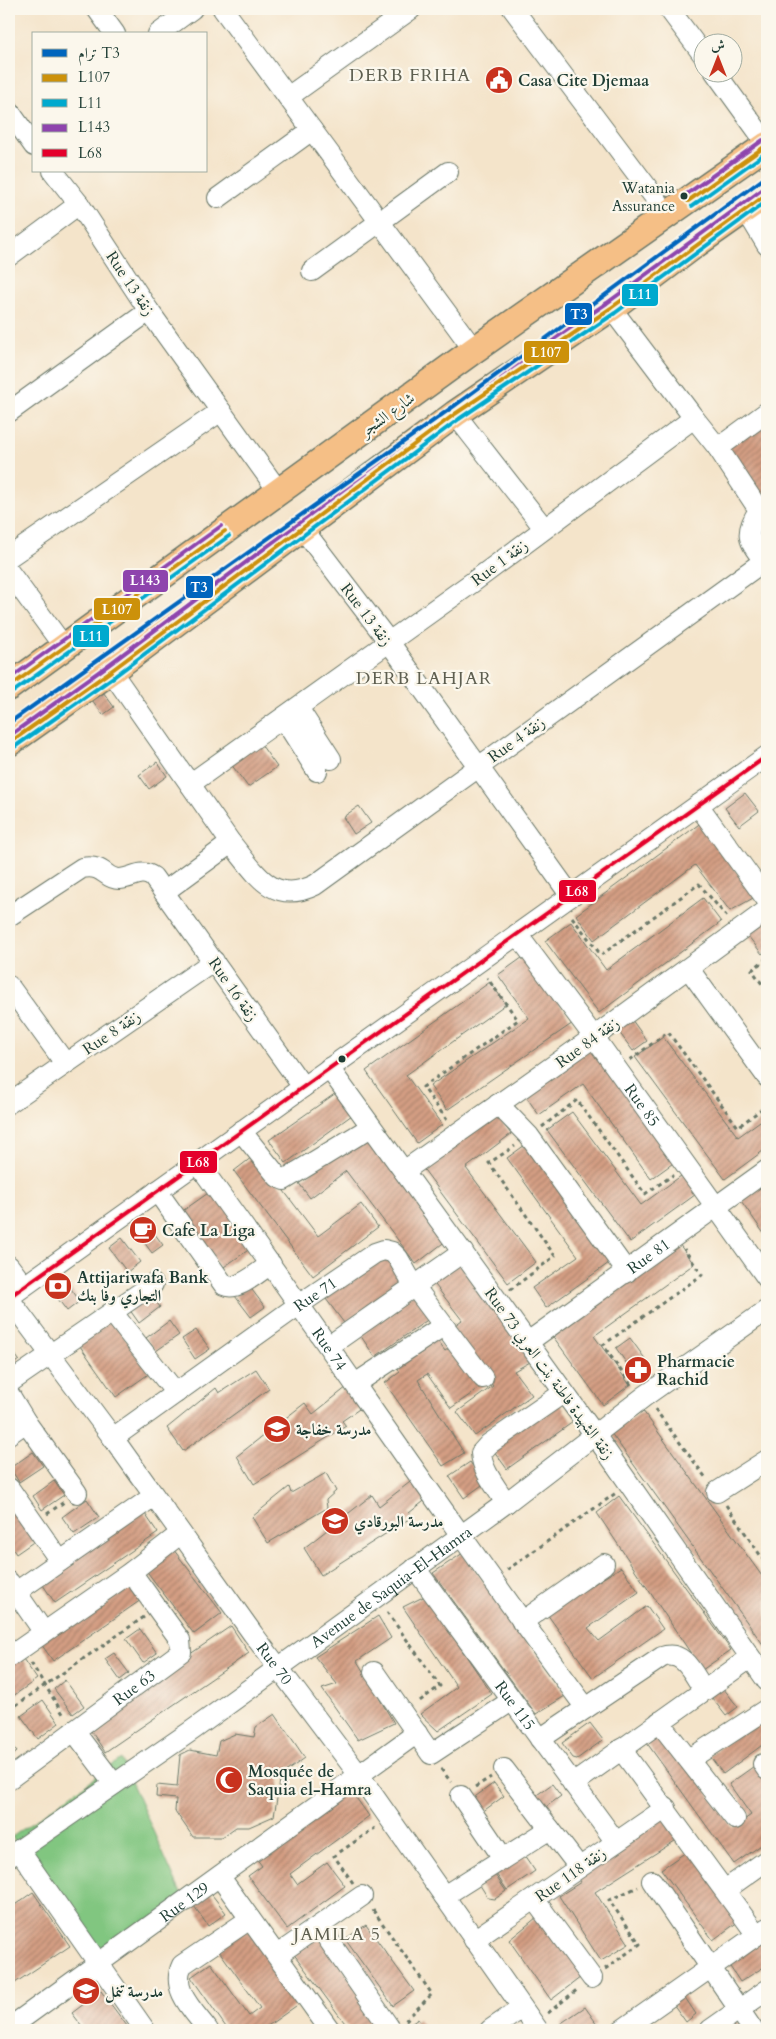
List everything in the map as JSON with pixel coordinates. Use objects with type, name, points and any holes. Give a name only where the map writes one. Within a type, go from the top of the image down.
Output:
[{"type":"main road","name":"شارع الشجر","points":[[9,687],[474,350],[767,144]]},
{"type":"main road","points":[[9,744],[111,671],[455,414],[611,308],[767,194]]},
{"type":"street","points":[[97,9],[114,32]]},
{"type":"street","points":[[161,32],[192,9]]},
{"type":"street","points":[[223,9],[474,350]]},
{"type":"street","points":[[288,97],[411,9]]},
{"type":"street","points":[[512,9],[668,215]]},
{"type":"street","points":[[669,9],[694,43]]},
{"type":"street","points":[[723,82],[767,144]]},
{"type":"street","points":[[9,111],[32,143]]},
{"type":"street","points":[[218,198],[312,130]]},
{"type":"street","name":"Rue 13 زنقة","points":[[54,172],[79,204],[150,311],[280,492]]},
{"type":"street","points":[[312,272],[448,172]]},
{"type":"street","points":[[9,256],[79,204]]},
{"type":"street","points":[[746,210],[767,245]]},
{"type":"street","points":[[611,308],[763,508],[749,525],[749,538],[766,563]]},
{"type":"street","points":[[9,412],[150,311]]},
{"type":"street","points":[[9,557],[221,411]]},
{"type":"street","points":[[718,448],[767,412]]},
{"type":"street","points":[[455,414],[544,528]]},
{"type":"street","name":"Rue 1 زنقة","points":[[190,784],[389,642],[694,418]]},
{"type":"street","name":"Rue 13 زنقة","points":[[302,528],[389,642],[477,767],[566,899]]},
{"type":"street","name":"Rue 4 زنقة","points":[[231,843],[263,881],[276,889],[289,893],[302,892],[315,886],[477,767],[766,563]]},
{"type":"street","points":[[9,572],[64,647]]},
{"type":"street","points":[[111,671],[231,843],[164,892]]},
{"type":"street","points":[[291,713],[324,765]]},
{"type":"street","points":[[14,1294],[767,756]]},
{"type":"street","points":[[698,805],[767,900]]},
{"type":"street","name":"Rue 16 زنقة","points":[[9,916],[82,868],[92,866],[101,868],[116,878],[148,873],[154,877],[303,1087]]},
{"type":"street","name":"Rue 84 زنقة","points":[[404,1171],[688,969],[767,910]]},
{"type":"street","name":"Rue 85","points":[[517,934],[594,1036],[685,1166],[767,1278]]},
{"type":"street","name":"Rue 8 زنقة","points":[[9,1102],[214,961]]},
{"type":"street","points":[[688,969],[767,1077]]},
{"type":"street","points":[[9,986],[65,1063]]},
{"type":"street","name":"Rue 73 زنقة الشهيدة فاطنة بنت العربي","points":[[329,1068],[498,1300],[563,1394],[595,1435],[767,1681]]},
{"type":"street","points":[[498,1104],[529,1136],[627,1272]]},
{"type":"street","points":[[242,1131],[278,1177],[284,1180],[371,1127]]},
{"type":"street","name":"Rue 74","points":[[197,1162],[300,1304],[459,1536],[586,1708]]},
{"type":"street","name":"Rue 81","points":[[528,1342],[767,1170]]},
{"type":"street","points":[[157,1191],[224,1285],[229,1288],[236,1286],[271,1264]]},
{"type":"street","name":"Rue 71","points":[[113,1438],[300,1304],[376,1253],[384,1250],[392,1252],[398,1258],[414,1286],[442,1326],[483,1378]]},
{"type":"street","points":[[329,1346],[463,1252]]},
{"type":"street","name":"Rue 70","points":[[9,1266],[14,1294],[51,1354],[278,1668],[359,1775],[536,2028]]},
{"type":"street","points":[[9,1383],[153,1284]]},
{"type":"street","name":"Avenue de Saquia-El-Hamra","points":[[14,1854],[278,1668],[506,1503],[641,1399],[767,1310]]},
{"type":"street","points":[[112,1312],[176,1393]]},
{"type":"street","points":[[355,1384],[442,1326]]},
{"type":"street","points":[[9,1394],[26,1422],[77,1493]]},
{"type":"street","points":[[506,1503],[482,1461],[481,1453],[489,1444],[563,1394]]},
{"type":"street","points":[[9,1434],[26,1422]]},
{"type":"street","points":[[717,1492],[766,1463]]},
{"type":"street","points":[[9,1488],[60,1561]]},
{"type":"street","points":[[44,1631],[12,1587],[60,1561],[154,1496]]},
{"type":"street","points":[[15,1652],[131,1572],[180,1534]]},
{"type":"street","points":[[522,1622],[604,1564]]},
{"type":"street","name":"Rue 115","points":[[415,1568],[510,1701],[616,1842]]},
{"type":"street","name":"Rue 63","points":[[9,1779],[181,1652],[180,1640],[131,1572]]},
{"type":"street","points":[[540,1739],[662,1657],[670,1654],[677,1654],[682,1659],[704,1690]]},
{"type":"street","points":[[573,1784],[750,1658]]},
{"type":"street","points":[[374,1672],[431,1754],[510,1701]]},
{"type":"street","points":[[690,1759],[767,1709]]},
{"type":"street","points":[[659,1722],[690,1759],[735,1819]]},
{"type":"street","points":[[74,1731],[114,1784]]},
{"type":"street","name":"Rue 129","points":[[9,2028],[417,1734]]},
{"type":"street","points":[[621,1749],[725,1890],[762,1931],[622,2030]]},
{"type":"street","points":[[504,1769],[579,1867]]},
{"type":"street","points":[[461,1796],[503,1858]]},
{"type":"street","name":"Rue 118 زنقة","points":[[474,1940],[666,1808]]},
{"type":"street","points":[[444,1896],[550,1830]]},
{"type":"street","points":[[14,1854],[99,1964],[145,2030]]},
{"type":"street","points":[[725,1890],[767,1860]]},
{"type":"street","points":[[220,1877],[277,1955],[321,2027]]},
{"type":"street","points":[[652,1881],[753,2030]]},
{"type":"street","points":[[277,1955],[362,1896]]},
{"type":"street","points":[[534,1899],[592,1978]]},
{"type":"street","points":[[208,2030],[182,1995],[178,1984],[178,1975],[182,1966],[250,1919]]},
{"type":"street","points":[[319,1926],[396,2027]]},
{"type":"street","points":[[710,2030],[767,1990]]},
{"type":"street","points":[[490,2030],[522,2008]]},
{"type":"path","points":[[566,899],[601,955],[699,884],[739,932]]},
{"type":"path","points":[[767,958],[752,970],[767,990]]},
{"type":"path","points":[[456,1134],[423,1087],[518,1020],[477,963]]},
{"type":"path","points":[[617,1069],[668,1032],[738,1127],[767,1105]]},
{"type":"path","points":[[498,1300],[555,1256],[489,1163],[577,1100],[645,1194],[685,1166]]},
{"type":"path","points":[[641,1399],[603,1344],[702,1275],[675,1237]]},
{"type":"path","points":[[492,1580],[629,1484]]},
{"type":"path","points":[[34,1523],[77,1493]]},
{"type":"path","points":[[376,1597],[440,1686],[403,1713]]},
{"type":"path","points":[[9,1710],[158,1607]]},
{"type":"path","points":[[15,1652],[45,1684],[74,1731]]},
{"type":"path","points":[[431,1754],[461,1796],[504,1769]]},
{"type":"path","points":[[390,1819],[334,1856],[432,1994],[396,2027]]},
{"type":"path","points":[[536,2028],[592,1978],[640,1944],[609,1900],[652,1881]]},
{"type":"green space","points":[[121,1759],[183,1898],[97,1959],[12,1837]]},
{"type":"building","points":[[767,422],[767,497],[762,501],[724,450]]},
{"type":"building","points":[[98,685],[114,707],[103,715],[87,693]]},
{"type":"building","points":[[257,739],[277,767],[248,787],[228,760]]},
{"type":"building","points":[[157,762],[167,776],[149,789],[139,775]]},
{"type":"building","points":[[745,793],[759,811],[739,826],[725,808]]},
{"type":"building","points":[[359,806],[371,823],[354,834],[343,817]]},
{"type":"building","points":[[702,822],[755,897],[730,911],[695,865],[594,940],[576,915]]},
{"type":"building","points":[[703,898],[721,922],[599,1013],[545,941],[571,922],[606,970]]},
{"type":"building","points":[[767,919],[767,950],[762,954],[745,932]]},
{"type":"building","points":[[526,955],[573,1023],[447,1110],[430,1086],[529,1018],[498,975]]},
{"type":"building","points":[[490,982],[506,1004],[406,1075],[442,1125],[417,1143],[366,1071]]},
{"type":"building","points":[[627,1013],[647,1041],[633,1051],[613,1024]]},
{"type":"building","points":[[663,1037],[738,1137],[767,1116],[767,1148],[725,1179],[635,1057]]},
{"type":"building","points":[[591,1041],[676,1161],[651,1179],[583,1084],[539,1115],[522,1091]]},
{"type":"building","points":[[336,1093],[352,1115],[286,1163],[269,1140]]},
{"type":"building","points":[[492,1109],[511,1134],[466,1168],[536,1262],[508,1283],[419,1163]]},
{"type":"building","points":[[572,1112],[641,1205],[685,1173],[699,1192],[630,1242],[547,1130]]},
{"type":"building","points":[[369,1129],[451,1237],[416,1264],[346,1171],[310,1198],[298,1182]]},
{"type":"building","points":[[532,1140],[616,1258],[546,1308],[532,1288],[578,1256],[507,1158]]},
{"type":"building","points":[[256,1154],[318,1236],[361,1204],[378,1227],[313,1276],[234,1171]]},
{"type":"building","points":[[767,1180],[767,1238],[737,1195]]},
{"type":"building","points":[[214,1189],[254,1246],[221,1269],[181,1212]]},
{"type":"building","points":[[146,1222],[163,1245],[152,1253],[135,1230]]},
{"type":"building","points":[[122,1238],[140,1262],[127,1272],[109,1248]]},
{"type":"building","points":[[676,1240],[694,1264],[594,1336],[630,1385],[603,1405],[549,1331]]},
{"type":"building","points":[[385,1252],[405,1280],[344,1323],[323,1295]]},
{"type":"building","points":[[457,1259],[532,1361],[514,1371],[532,1395],[475,1436],[457,1412],[493,1386],[451,1328],[462,1320],[429,1277]]},
{"type":"building","points":[[62,1277],[80,1301],[67,1311],[49,1287]]},
{"type":"building","points":[[249,1286],[265,1307],[251,1317],[235,1296]]},
{"type":"building","points":[[148,1291],[160,1307],[139,1323],[127,1306]]},
{"type":"building","points":[[416,1291],[433,1316],[375,1357],[358,1332]]},
{"type":"building","points":[[109,1315],[150,1373],[116,1397],[75,1339]]},
{"type":"building","points":[[169,1321],[179,1335],[156,1351],[146,1338]]},
{"type":"building","points":[[196,1330],[210,1349],[195,1359],[182,1339]]},
{"type":"building","points":[[433,1335],[445,1351],[455,1344],[484,1385],[451,1408],[427,1374],[418,1380],[464,1453],[443,1466],[385,1383],[400,1372],[394,1363]]},
{"type":"building","points":[[630,1338],[651,1367],[636,1377],[616,1348]]},
{"type":"building","points":[[9,1346],[19,1360],[9,1367]]},
{"type":"building","points":[[256,1369],[269,1389],[183,1451],[167,1428],[216,1388],[219,1393]]},
{"type":"building","points":[[347,1387],[362,1407],[342,1421],[346,1426],[254,1484],[237,1456],[305,1403],[313,1414]]},
{"type":"building","points":[[557,1400],[573,1422],[507,1469],[491,1447]]},
{"type":"building","points":[[643,1411],[767,1583],[767,1650],[611,1433]]},
{"type":"building","points":[[33,1452],[43,1466],[19,1482],[10,1468]]},
{"type":"building","points":[[470,1462],[485,1483],[464,1498],[449,1476]]},
{"type":"building","points":[[326,1473],[336,1491],[326,1500],[327,1508],[268,1543],[252,1517],[289,1487],[291,1493]]},
{"type":"building","points":[[414,1479],[428,1498],[409,1513],[412,1517],[321,1575],[304,1548],[372,1495],[379,1506]]},
{"type":"building","points":[[54,1481],[64,1495],[42,1510],[33,1496]]},
{"type":"building","points":[[9,1493],[39,1538],[16,1554],[9,1543]]},
{"type":"building","points":[[619,1496],[731,1650],[702,1670],[597,1513]]},
{"type":"building","points":[[87,1499],[99,1517],[74,1534],[62,1517]]},
{"type":"building","points":[[141,1508],[158,1533],[55,1603],[39,1579]]},
{"type":"building","points":[[170,1545],[222,1613],[194,1634],[142,1565]]},
{"type":"building","points":[[463,1553],[565,1696],[536,1714],[433,1573]]},
{"type":"building","points":[[621,1567],[639,1592],[588,1628],[599,1641],[647,1606],[663,1629],[593,1678],[547,1614]]},
{"type":"building","points":[[125,1577],[141,1600],[53,1661],[37,1638]]},
{"type":"building","points":[[425,1596],[492,1694],[438,1731],[420,1714],[457,1687],[403,1607]]},
{"type":"building","points":[[378,1616],[391,1638],[357,1661],[394,1723],[358,1740],[322,1689],[337,1684],[315,1657]]},
{"type":"building","points":[[231,1626],[249,1653],[105,1752],[87,1725]]},
{"type":"building","points":[[140,1629],[157,1653],[143,1663],[126,1639]]},
{"type":"building","points":[[114,1653],[129,1673],[120,1680],[105,1659]]},
{"type":"building","points":[[21,1656],[37,1679],[9,1699],[9,1664]]},
{"type":"building","points":[[65,1680],[84,1706],[73,1714],[54,1689]]},
{"type":"building","points":[[720,1684],[738,1707],[726,1716],[708,1693]]},
{"type":"building","points":[[43,1700],[59,1723],[38,1739],[21,1716]]},
{"type":"building","points":[[767,1713],[767,1746],[765,1743],[723,1774],[709,1755]]},
{"type":"building","name":"Mosquée de Saquia el-Hamra","points":[[275,1714],[305,1758],[281,1775],[274,1816],[249,1827],[236,1827],[222,1837],[193,1837],[175,1811],[176,1799],[156,1797],[157,1785],[177,1787],[180,1755],[190,1750],[216,1755],[219,1741],[235,1734],[254,1737],[256,1727]]},
{"type":"building","points":[[590,1723],[603,1740],[577,1759],[573,1758],[562,1743]]},
{"type":"building","points":[[662,1727],[733,1828],[751,1815],[729,1784],[757,1764],[767,1779],[767,1841],[734,1864],[644,1739]]},
{"type":"building","points":[[9,1742],[17,1752],[9,1758]]},
{"type":"building","points":[[494,1783],[504,1796],[482,1812],[472,1799]]},
{"type":"building","points":[[552,1784],[561,1796],[543,1809],[534,1797]]},
{"type":"building","points":[[347,1785],[369,1816],[290,1874],[297,1884],[327,1862],[345,1886],[287,1929],[248,1876],[262,1866],[253,1854]]},
{"type":"building","points":[[663,1816],[678,1839],[595,1892],[629,1944],[601,1961],[559,1896],[581,1882],[575,1873]]},
{"type":"building","points":[[692,1848],[742,1919],[713,1940],[661,1869]]},
{"type":"building","points":[[522,1852],[535,1871],[507,1890],[494,1871]]},
{"type":"building","points":[[493,1872],[506,1891],[495,1899],[488,1898],[478,1882]]},
{"type":"building","points":[[209,1891],[226,1913],[208,1926],[192,1903]]},
{"type":"building","points":[[33,1892],[70,1946],[9,1987],[9,1909]]},
{"type":"building","points":[[542,1913],[585,1974],[551,2000],[509,1940]]},
{"type":"building","points":[[249,1925],[303,2001],[262,2030],[228,2030],[191,1977],[211,1963],[249,2016],[260,2008],[217,1948]]},
{"type":"building","points":[[366,1925],[414,1991],[393,2006],[345,1939]]},
{"type":"building","points":[[767,1932],[767,1965],[740,1982],[725,1959]]},
{"type":"building","points":[[320,1936],[378,2019],[363,2030],[350,2030],[293,1953]]},
{"type":"building","points":[[101,1991],[130,2030],[85,2030],[72,2013]]},
{"type":"building","points":[[682,1993],[696,2014],[686,2022],[671,2001]]},
{"type":"building","points":[[585,2007],[597,2024],[588,2030],[565,2030],[560,2024]]},
{"type":"building","points":[[418,2019],[425,2030],[402,2030],[404,2029]]},
{"type":"building","points":[[736,2019],[744,2030],[720,2030]]},
{"type":"tram line","name":"T3","points":[[9,723],[454,406],[767,176]]},
{"type":"transit line","name":"L143","points":[[684,196],[763,140]]},
{"type":"transit line","name":"L107","points":[[688,201],[767,145]]},
{"type":"transit line","name":"L11","points":[[692,206],[767,152]]},
{"type":"transit line","name":"L143","points":[[9,736],[107,666],[451,409],[607,303],[763,189]]},
{"type":"transit line","name":"L107","points":[[9,743],[111,671],[455,414],[611,308],[767,194]]},
{"type":"transit line","name":"L11","points":[[13,748],[115,676],[459,419],[615,313],[767,201]]},
{"type":"transit line","name":"L143","points":[[9,679],[221,526]]},
{"type":"transit line","name":"L107","points":[[9,687],[225,531]]},
{"type":"transit line","name":"L11","points":[[13,692],[229,536]]},
{"type":"transit line","name":"L68","points":[[9,1297],[767,756]]},
{"type":"place","name":"Casa Cite Djemaa","points":[[499,80]]},
{"type":"place","name":"Watania Assurance","points":[[684,196]]},
{"type":"place","name":"Cafe La Liga","points":[[143,1230]]},
{"type":"place","name":"Attijariwafa Bank التجاري وفا بنك","points":[[58,1286]]},
{"type":"place","name":"Pharmacie Rachid","points":[[638,1370]]},
{"type":"place","name":"مدرسة خفاجة","points":[[277,1429]]},
{"type":"place","name":"مدرسة البورقادي","points":[[335,1521]]},
{"type":"place","name":"Mosquée de Saquia el-Hamra","points":[[229,1780]]},
{"type":"place","name":"مدرسة تنمل","points":[[86,1991]]},
{"type":"district","name":"DERB FRIHA","points":[[410,75]]},
{"type":"district","name":"DERB LAHJAR","points":[[424,678]]},
{"type":"district","name":"JAMILA 5","points":[[337,1934]]}]
